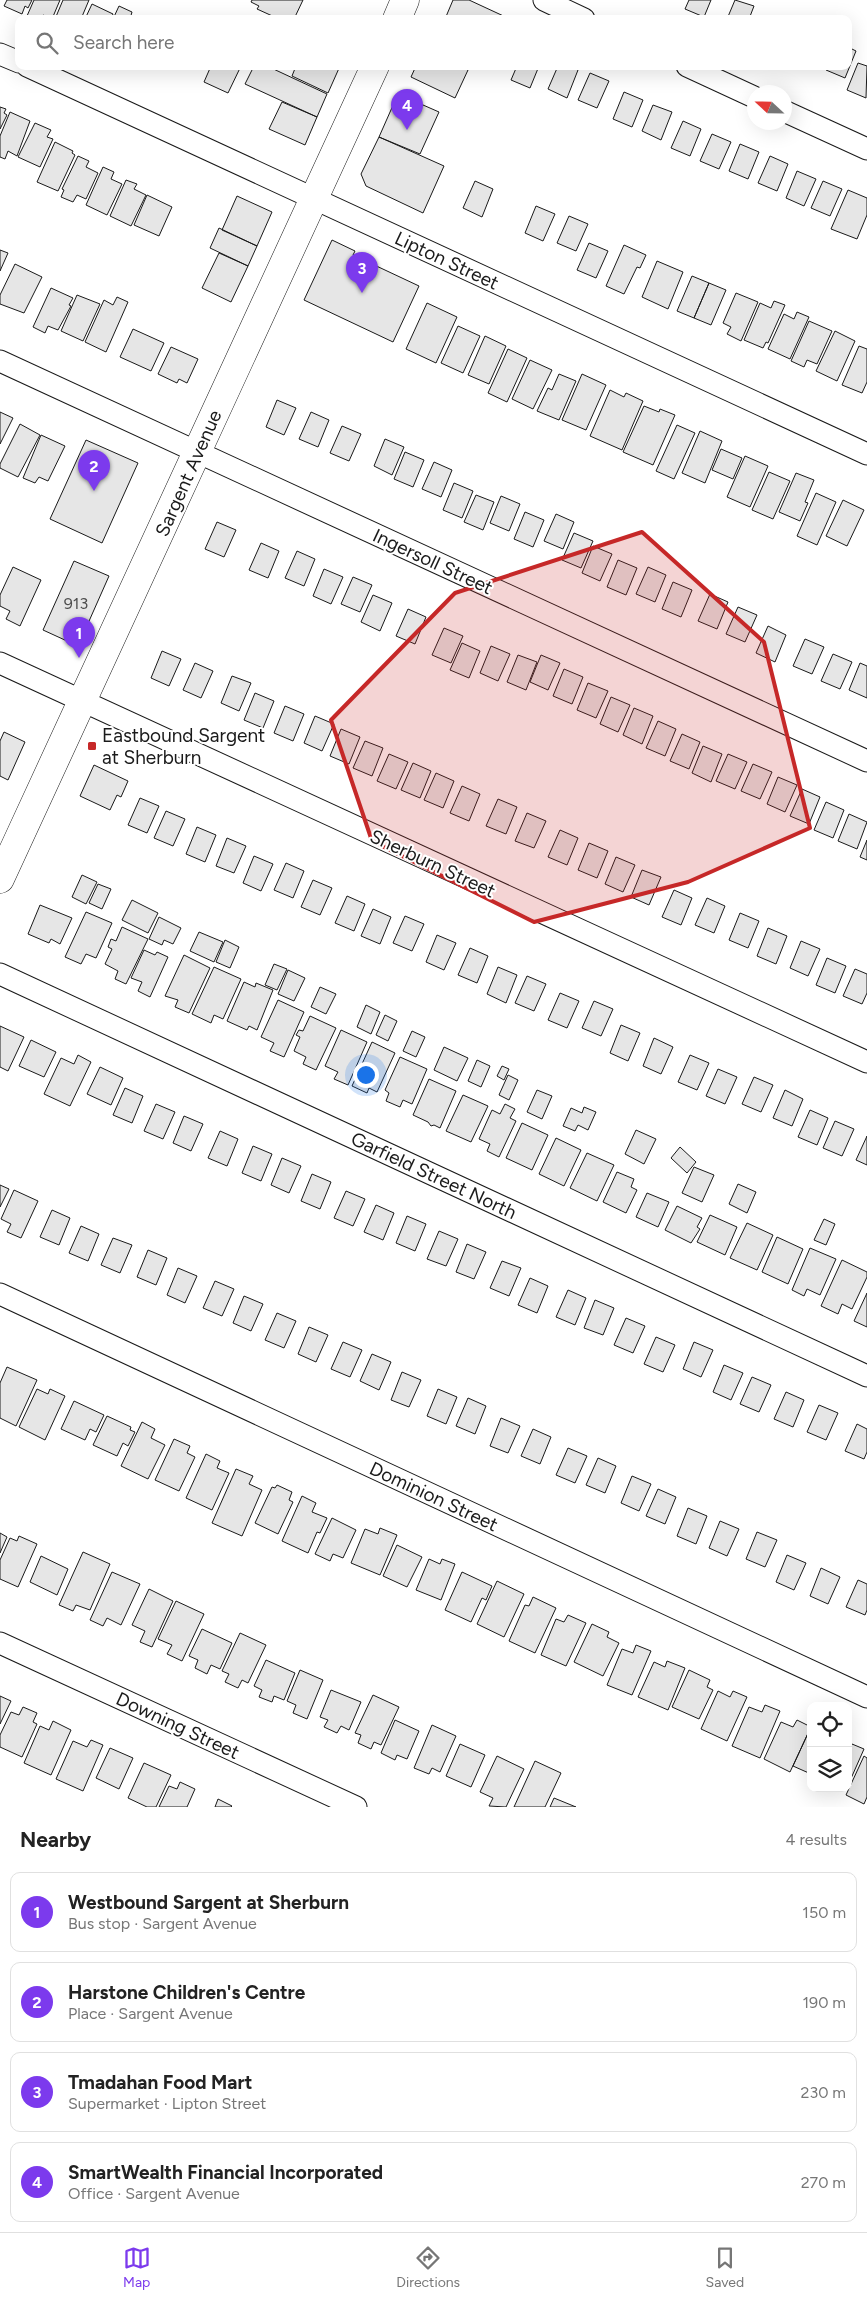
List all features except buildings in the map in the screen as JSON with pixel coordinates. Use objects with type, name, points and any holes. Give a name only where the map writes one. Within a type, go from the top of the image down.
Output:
[{"type":"main road","points":[[399,15],[405,0]]},
{"type":"main road","name":"Sargent Avenue","points":[[0,879],[373,70]]},
{"type":"street","points":[[544,0],[576,15]]},
{"type":"street","points":[[0,54],[15,60]]},
{"type":"street","name":"Lipton Street","points":[[36,70],[867,454]]},
{"type":"street","points":[[696,70],[747,94]]},
{"type":"street","points":[[792,115],[867,149]]},
{"type":"street","name":"Ingersoll Street","points":[[0,361],[867,761]]},
{"type":"street","name":"Sherburn Street","points":[[0,664],[867,1062]]},
{"type":"street","name":"Garfield Street North","points":[[0,974],[867,1376]]},
{"type":"street","name":"Dominion Street","points":[[0,1294],[867,1697]]},
{"type":"street","name":"Downing Street","points":[[0,1643],[356,1807]]},
{"type":"highlighted area","points":[[642,532],[764,642],[810,828],[688,882],[534,922],[372,841],[331,720],[455,593]]},
{"type":"place","name":"SmartWealth Financial Incorporated","points":[[407,130]]},
{"type":"place","name":"Tmadahan Food Mart","points":[[362,293]]},
{"type":"place","name":"Harstone Children's Centre","points":[[94,491]]},
{"type":"place","name":"Westbound Sargent at Sherburn","points":[[79,658]]},
{"type":"place","name":"Eastbound Sargent at Sherburn","points":[[92,746]]}]
